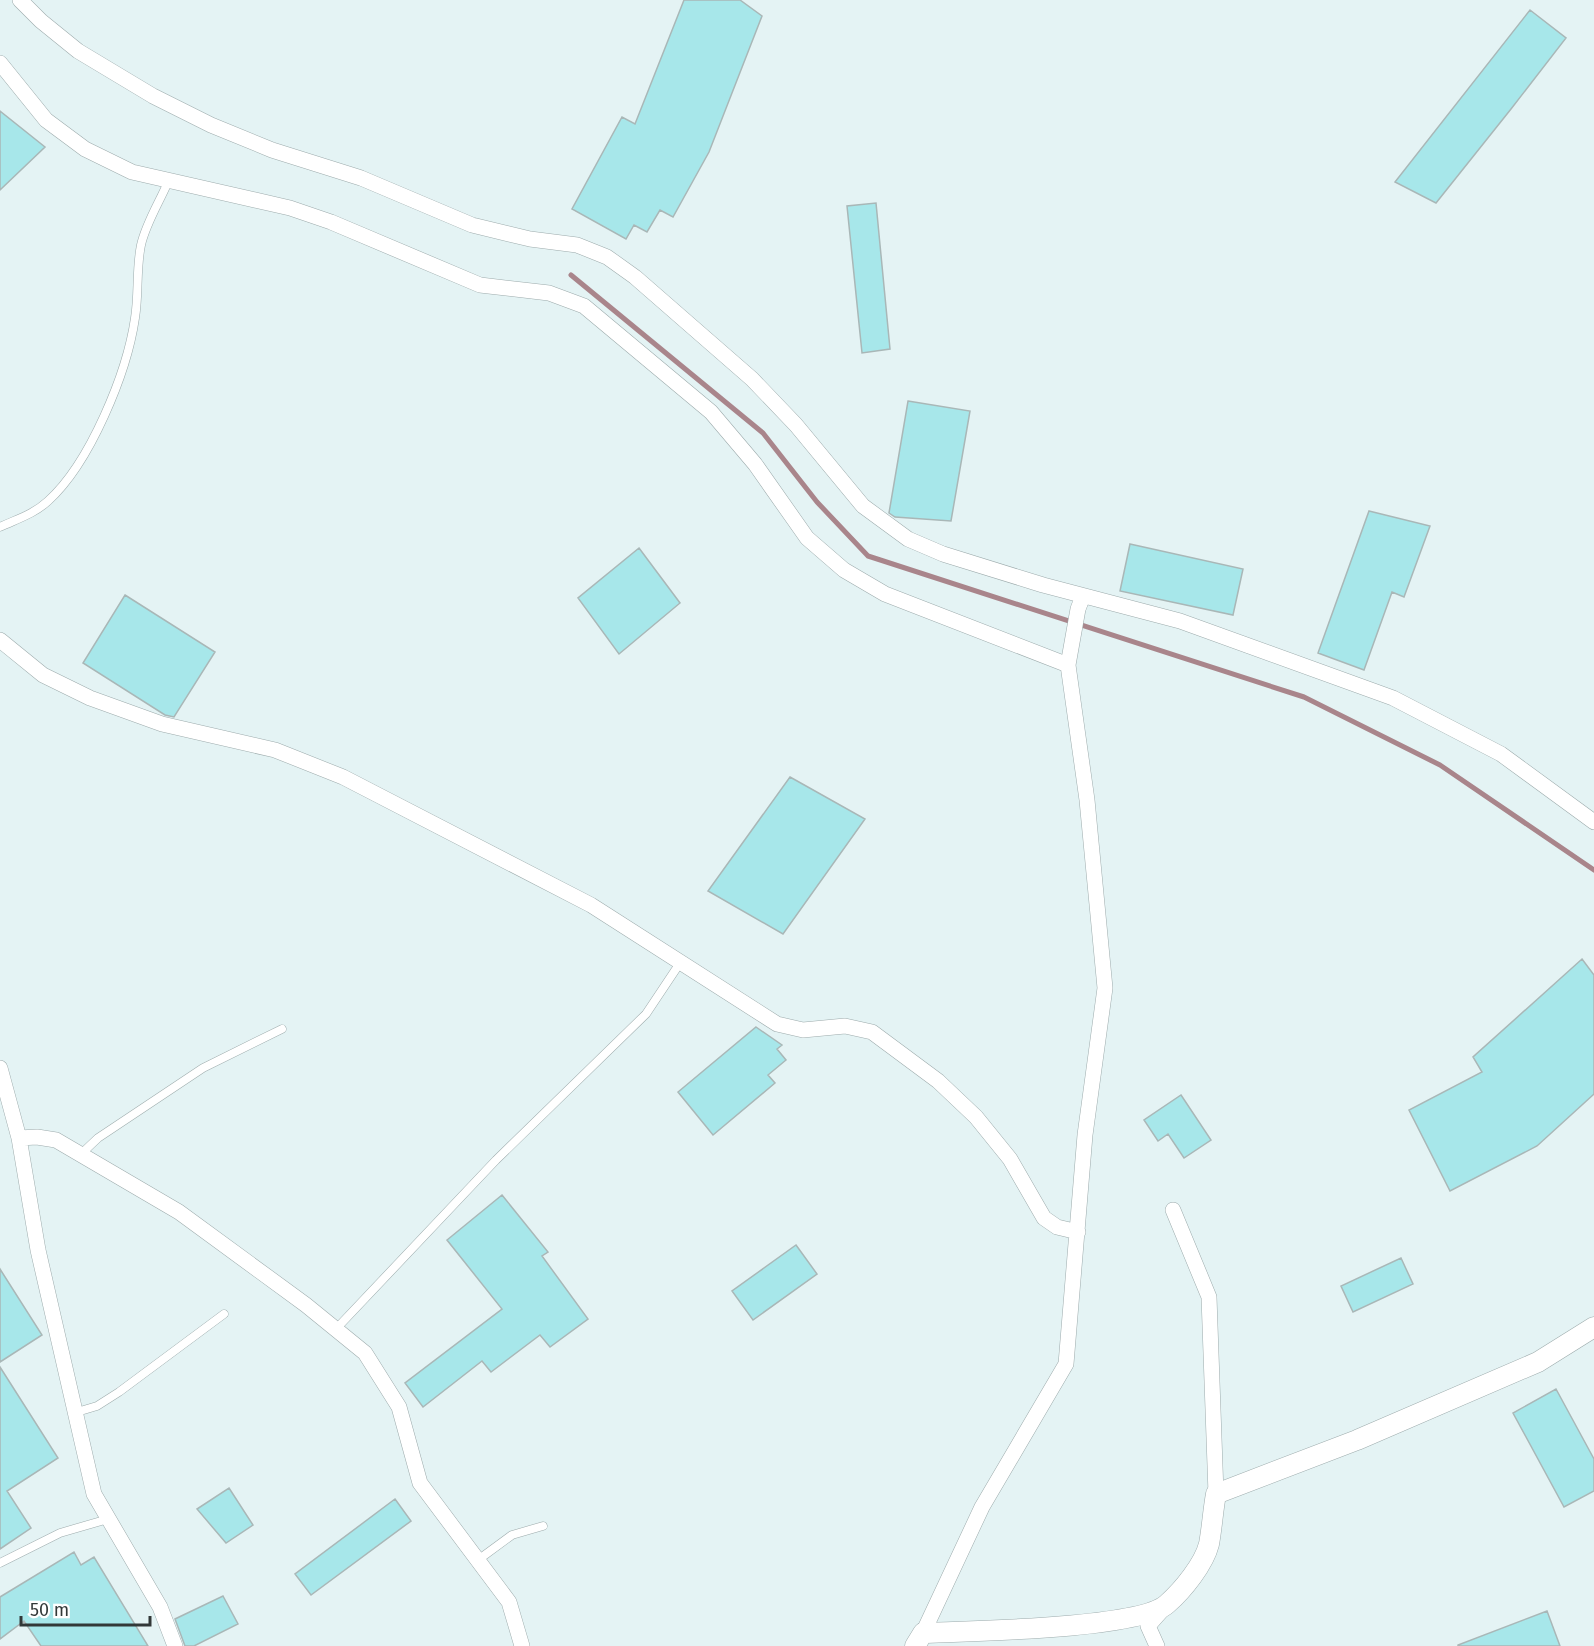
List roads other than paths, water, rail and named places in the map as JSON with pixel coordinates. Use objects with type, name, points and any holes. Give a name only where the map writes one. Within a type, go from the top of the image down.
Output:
[{"type":"street","points":[[20,0],[41,21],[78,51],[153,96],[211,125],[272,150],[361,178],[472,225],[530,239],[577,245],[607,257],[635,277],[752,379],[796,425],[849,492],[892,530],[943,554],[1081,602],[1180,621],[1394,698],[1501,754],[1594,822]]},
{"type":"street","points":[[0,63],[45,120],[85,149],[132,172],[168,182],[233,193],[290,208],[351,230],[480,285],[549,293],[584,306],[711,412],[755,464],[807,538],[844,570],[885,594],[1068,665]]},
{"type":"street","points":[[919,1640],[982,1506],[1066,1364],[1085,1135],[1105,988],[1087,800],[1068,665],[1081,602]]},
{"type":"street","points":[[0,640],[43,675],[90,698],[162,724],[275,750],[343,777],[591,905],[777,1024],[803,1030],[844,1026],[872,1032],[938,1081],[976,1117],[1010,1159],[1044,1218],[1064,1230],[1078,1232]]},
{"type":"street","points":[[0,1068],[19,1138],[38,1250],[94,1494],[160,1606],[175,1646]]},
{"type":"street","points":[[19,1138],[37,1137],[56,1140],[179,1212],[365,1353],[399,1407],[420,1483],[509,1602],[522,1646]]},
{"type":"street","points":[[1156,1646],[1148,1626],[1191,1577],[1208,1546],[1216,1494],[1209,1297],[1173,1210]]},
{"type":"street","points":[[1216,1494],[1357,1440],[1538,1362],[1594,1327]]},
{"type":"street","points":[[919,1640],[1126,1618],[1166,1606]]},
{"type":"lane","points":[[0,527],[27,516],[49,501],[78,462],[97,430],[120,377],[133,332],[141,244],[151,216],[168,182]]},
{"type":"lane","points":[[336,1329],[496,1160],[646,1014],[681,963]]},
{"type":"lane","points":[[80,1155],[98,1138],[202,1068],[282,1029]]},
{"type":"lane","points":[[77,1413],[97,1406],[118,1392],[224,1314]]},
{"type":"lane","points":[[0,1563],[60,1533],[108,1519]]},
{"type":"lane","points":[[478,1560],[512,1535],[543,1526]]},
{"type":"waterway","points":[[571,275],[763,433],[817,502],[868,556],[1304,697],[1440,765],[1594,870]]}]
